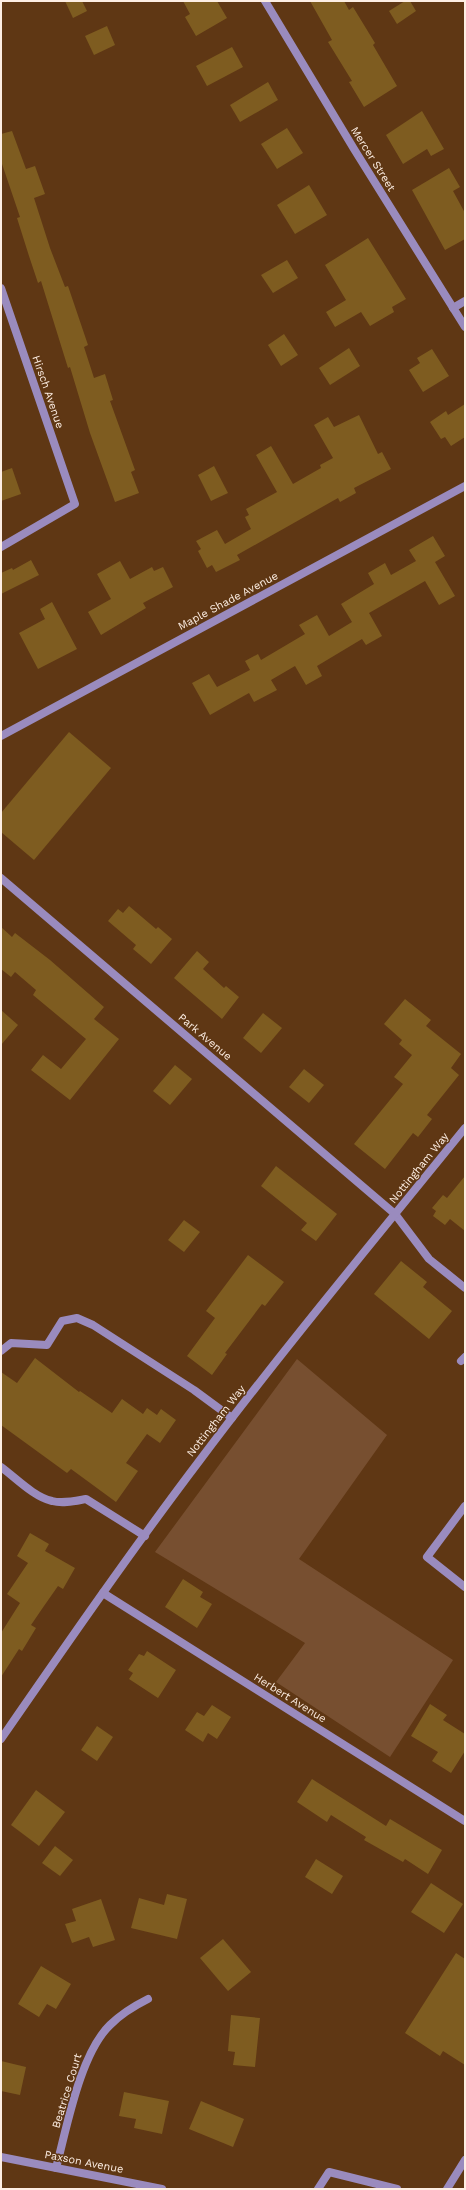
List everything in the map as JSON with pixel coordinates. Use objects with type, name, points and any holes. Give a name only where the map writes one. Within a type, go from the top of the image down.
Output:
[{"type":"street","name":"Mercer Street","points":[[265,1],[354,149],[465,327]]},
{"type":"street","name":"Hirsch Avenue","points":[[1,288],[75,504],[1,547]]},
{"type":"street","points":[[453,308],[465,301]]},
{"type":"street","name":"Maple Shade Avenue","points":[[1,736],[465,486]]},
{"type":"street","name":"Park Avenue","points":[[1,878],[395,1214],[429,1259],[465,1288]]},
{"type":"street","name":"Nottingham Way","points":[[1,1740],[103,1593],[232,1418],[465,1128]]},
{"type":"street","points":[[1,1351],[11,1343],[47,1345],[62,1322],[77,1318],[93,1325],[194,1390],[232,1418]]},
{"type":"street","points":[[1,1467],[39,1495],[52,1501],[66,1502],[86,1499],[144,1536]]},
{"type":"street","points":[[465,1506],[427,1557],[465,1587]]},
{"type":"street","name":"Herbert Avenue","points":[[103,1593],[465,1820]]},
{"type":"street","name":"Beatrice Court","points":[[56,2168],[86,2062],[96,2043],[109,2026],[126,2011],[148,1999]]},
{"type":"street","name":"Paxson Avenue","points":[[1,2157],[162,2189]]},
{"type":"street","points":[[447,2189],[465,2160]]},
{"type":"street","points":[[318,2189],[329,2172],[397,2189]]},
{"type":"shaded area","points":[[297,1359],[387,1435],[299,1559],[453,1660],[390,1757],[276,1682],[305,1643],[155,1552]]},
{"type":"building","points":[[65,1],[82,1],[87,11],[73,18]]},
{"type":"building","points":[[183,1],[217,1],[227,18],[196,36],[185,17],[190,14]]},
{"type":"building","points":[[310,1],[344,1],[349,10],[353,7],[375,43],[373,45],[397,86],[364,107],[349,82],[352,81],[328,42],[332,40]]},
{"type":"building","points":[[405,1],[410,1],[416,11],[397,24],[389,11]]},
{"type":"building","points":[[107,26],[115,45],[94,55],[85,36]]},
{"type":"building","points":[[232,47],[243,67],[207,86],[196,66]]},
{"type":"building","points":[[268,82],[278,100],[240,122],[230,105]]},
{"type":"building","points":[[422,111],[444,149],[431,156],[427,149],[403,164],[386,135]]},
{"type":"building","points":[[287,128],[303,153],[277,169],[261,144]]},
{"type":"building","points":[[12,131],[26,169],[35,166],[45,194],[34,198],[50,248],[65,287],[68,286],[88,345],[84,347],[94,378],[105,374],[113,400],[110,401],[135,470],[131,472],[139,493],[115,502],[90,433],[70,367],[68,368],[41,281],[38,283],[17,218],[20,217],[1,161],[1,134]]},
{"type":"building","points":[[449,168],[460,187],[453,191],[465,213],[465,239],[445,250],[412,190]]},
{"type":"building","points":[[309,185],[327,215],[295,234],[277,205]]},
{"type":"building","points":[[368,238],[406,299],[392,307],[394,312],[370,326],[361,312],[335,327],[326,312],[346,300],[325,265]]},
{"type":"building","points":[[287,260],[298,278],[273,293],[261,275]]},
{"type":"building","points":[[284,334],[298,355],[281,366],[268,345]]},
{"type":"building","points":[[349,348],[360,366],[330,385],[319,368]]},
{"type":"building","points":[[432,349],[449,376],[423,392],[409,370],[420,363],[417,358]]},
{"type":"building","points":[[465,404],[465,437],[451,446],[445,437],[441,439],[430,422],[446,411],[448,415]]},
{"type":"building","points":[[359,415],[378,454],[382,452],[391,469],[354,488],[356,493],[340,502],[338,498],[237,555],[240,560],[216,572],[212,565],[207,568],[198,551],[201,549],[196,541],[217,530],[225,544],[251,529],[245,517],[249,515],[246,509],[277,492],[256,455],[271,446],[293,484],[321,468],[320,465],[333,458],[314,425],[328,417],[334,427]]},
{"type":"building","points":[[214,466],[228,493],[211,501],[198,475]]},
{"type":"building","points":[[12,468],[21,494],[1,501],[1,472]]},
{"type":"building","points":[[433,536],[445,556],[435,562],[455,596],[439,605],[425,581],[369,613],[382,636],[366,645],[362,639],[317,666],[322,676],[306,685],[295,666],[271,680],[277,690],[254,702],[249,693],[210,715],[192,683],[209,674],[217,687],[250,670],[245,661],[258,654],[261,660],[305,634],[299,625],[317,615],[329,636],[352,622],[341,604],[374,584],[368,573],[385,563],[391,575],[416,561],[409,550]]},
{"type":"building","points":[[31,560],[39,575],[1,594],[1,573],[12,568],[13,570]]},
{"type":"building","points":[[120,561],[130,579],[152,567],[154,571],[163,567],[173,587],[143,603],[146,608],[101,635],[88,612],[111,599],[97,574]]},
{"type":"building","points":[[52,602],[77,649],[38,669],[19,633],[45,619],[40,609]]},
{"type":"building","points":[[69,732],[111,768],[34,860],[1,832],[1,813]]},
{"type":"building","points":[[129,906],[156,929],[158,927],[172,939],[151,964],[133,949],[136,945],[108,921],[118,909],[123,913]]},
{"type":"building","points":[[1,927],[12,937],[15,933],[50,960],[104,1007],[94,1019],[119,1039],[70,1100],[31,1070],[43,1055],[61,1069],[86,1039],[33,995],[36,990],[15,972],[11,977],[1,969]]},
{"type":"building","points":[[197,951],[209,962],[203,969],[224,988],[226,986],[239,997],[222,1019],[174,978]]},
{"type":"building","points":[[405,999],[431,1020],[426,1026],[461,1054],[451,1068],[459,1075],[427,1115],[432,1119],[418,1137],[413,1133],[385,1169],[354,1144],[403,1084],[394,1077],[412,1055],[399,1044],[402,1040],[384,1024]]},
{"type":"building","points":[[1,1010],[18,1025],[1,1045]]},
{"type":"building","points":[[263,1013],[282,1028],[261,1053],[243,1038]]},
{"type":"building","points":[[175,1065],[192,1079],[170,1105],[153,1091]]},
{"type":"building","points":[[304,1069],[324,1085],[309,1103],[289,1087]]},
{"type":"building","points":[[276,1166],[337,1214],[316,1241],[301,1230],[307,1223],[261,1186]]},
{"type":"building","points":[[465,1176],[465,1231],[450,1219],[445,1225],[433,1216],[436,1211],[432,1208],[443,1195],[447,1198]]},
{"type":"building","points":[[184,1220],[200,1232],[184,1252],[168,1240]]},
{"type":"building","points":[[248,1255],[284,1282],[265,1306],[262,1304],[225,1353],[227,1354],[212,1375],[187,1356],[215,1318],[206,1311]]},
{"type":"building","points":[[401,1261],[427,1282],[423,1287],[452,1311],[429,1339],[374,1294]]},
{"type":"building","points":[[35,1358],[79,1392],[80,1391],[112,1413],[122,1399],[143,1414],[147,1408],[157,1415],[161,1409],[176,1420],[160,1443],[147,1434],[126,1463],[138,1471],[116,1502],[71,1469],[67,1473],[1,1425],[1,1372],[17,1383]]},
{"type":"building","points":[[30,1533],[49,1544],[45,1551],[75,1568],[63,1589],[58,1586],[31,1625],[36,1628],[22,1651],[19,1649],[1,1677],[1,1633],[20,1603],[7,1594],[28,1563],[17,1556]]},
{"type":"building","points":[[183,1579],[203,1592],[200,1597],[212,1604],[197,1628],[165,1607]]},
{"type":"building","points":[[147,1651],[176,1670],[158,1698],[129,1679],[133,1673],[128,1670],[139,1654],[144,1656]]},
{"type":"building","points":[[430,1704],[447,1715],[443,1720],[465,1734],[465,1751],[451,1773],[432,1761],[438,1752],[411,1736]]},
{"type":"building","points":[[212,1705],[231,1717],[217,1739],[208,1733],[203,1742],[185,1730],[197,1712],[204,1716]]},
{"type":"building","points":[[97,1726],[113,1737],[97,1761],[81,1750]]},
{"type":"building","points":[[312,1779],[386,1826],[390,1819],[442,1850],[428,1874],[405,1859],[403,1862],[364,1840],[366,1837],[331,1815],[327,1822],[297,1802]]},
{"type":"building","points":[[36,1790],[65,1812],[39,1846],[11,1825]]},
{"type":"building","points":[[55,1846],[73,1860],[60,1876],[42,1863]]},
{"type":"building","points":[[316,1859],[343,1876],[332,1894],[305,1877]]},
{"type":"building","points":[[431,1883],[463,1904],[444,1933],[411,1912]]},
{"type":"building","points":[[167,1894],[187,1899],[177,1939],[131,1928],[139,1898],[164,1905]]},
{"type":"building","points":[[101,1899],[115,1940],[93,1947],[89,1937],[72,1943],[65,1924],[76,1921],[72,1909]]},
{"type":"building","points":[[223,1939],[251,1972],[228,1991],[200,1958]]},
{"type":"building","points":[[456,1953],[465,1959],[465,2065],[443,2051],[440,2056],[405,2033]]},
{"type":"building","points":[[41,1966],[71,1984],[56,2009],[47,2004],[39,2017],[18,2004]]},
{"type":"building","points":[[231,2015],[260,2018],[255,2067],[233,2065],[235,2052],[228,2051]]},
{"type":"building","points":[[1,2061],[26,2067],[20,2095],[1,2091]]},
{"type":"building","points":[[124,2092],[169,2101],[162,2134],[134,2128],[136,2119],[119,2116]]},
{"type":"building","points":[[201,2101],[244,2119],[233,2147],[189,2129]]}]
